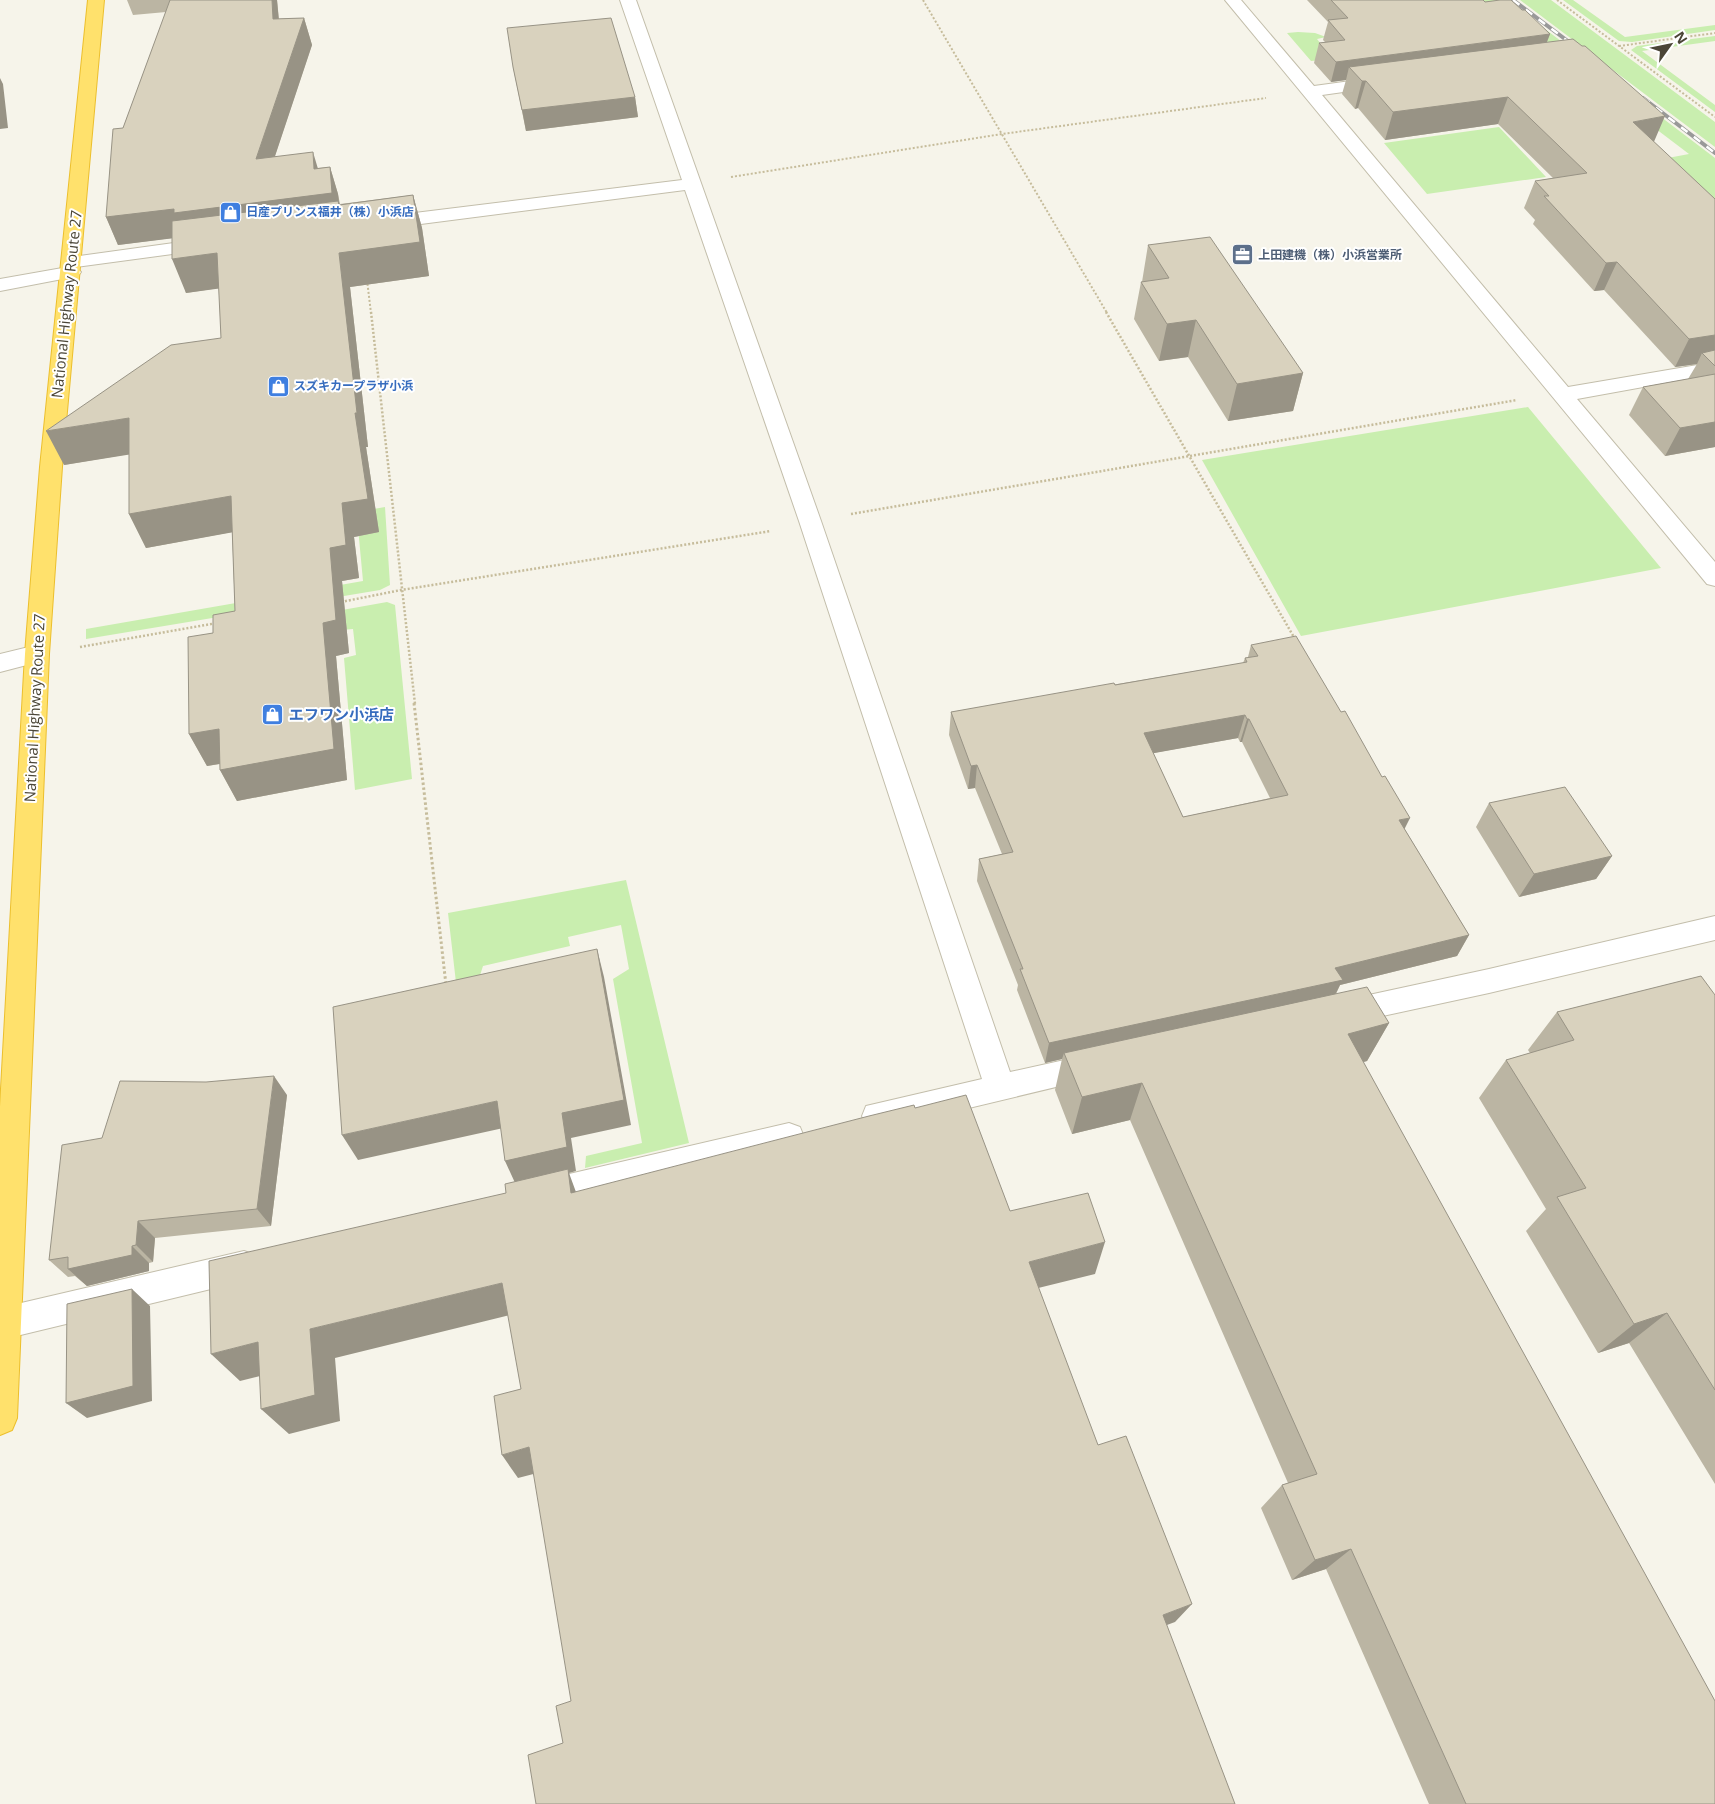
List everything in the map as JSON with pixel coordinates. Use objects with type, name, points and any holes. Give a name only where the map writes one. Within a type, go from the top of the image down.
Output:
[{"type":"highway","name":"National Highway Route 27","points":[[0,1418],[4,1323],[5,1191],[37,654],[51,467],[72,267],[96,0]]},
{"type":"street","points":[[628,0],[810,521],[1000,1087]]},
{"type":"street","points":[[1233,0],[1715,578]]},
{"type":"street","points":[[1309,92],[1395,80]]},
{"type":"street","points":[[360,225],[401,222],[693,184]]},
{"type":"street","points":[[0,285],[72,267],[226,242]]},
{"type":"street","points":[[1561,394],[1715,368]]},
{"type":"street","points":[[0,663],[37,654]]},
{"type":"street","points":[[1317,1018],[1499,979],[1715,928]]},
{"type":"street","points":[[855,1122],[1000,1087],[1125,1060]]},
{"type":"street","points":[[517,1202],[817,1131]]},
{"type":"street","points":[[4,1323],[275,1259]]},
{"type":"path","points":[[923,0],[1185,446],[1298,644]]},
{"type":"path","points":[[1557,0],[1715,117]]},
{"type":"path","points":[[1620,46],[1715,33]]},
{"type":"path","points":[[693,184],[1002,134],[1309,92]]},
{"type":"path","points":[[360,225],[446,986]]},
{"type":"green space","points":[[1347,0],[1507,0],[1715,158],[1715,230],[1641,163],[1689,154],[1552,50]]},
{"type":"green space","points":[[1520,0],[1551,0],[1715,122],[1715,147]]},
{"type":"green space","points":[[1563,0],[1573,0],[1625,37],[1715,25],[1715,30],[1632,42],[1619,41]]},
{"type":"green space","points":[[1287,33],[1315,33],[1326,37],[1317,39],[1333,59],[1311,61]]},
{"type":"green space","points":[[1715,36],[1715,41],[1642,51],[1715,105],[1715,112],[1631,50],[1637,46]]},
{"type":"green space","points":[[1499,127],[1546,177],[1427,194],[1384,143]]},
{"type":"green space","points":[[1528,407],[1661,568],[1301,636],[1202,460]]},
{"type":"green space","points":[[385,507],[390,585],[380,590],[86,639],[86,629],[363,581],[357,517],[272,527]]},
{"type":"green space","points":[[387,602],[395,605],[412,779],[355,790],[344,658],[356,655],[353,629],[202,642],[202,635]]},
{"type":"green space","points":[[626,880],[689,1143],[585,1168],[586,1156],[642,1143],[613,979],[629,969],[621,925],[568,937],[570,946],[483,966],[473,997],[458,1000],[448,913]]},
{"type":"building","points":[[170,0],[272,0],[273,19],[304,18],[256,159],[313,152],[314,169],[330,167],[332,193],[174,213],[174,209],[106,217],[113,129],[123,128]]},
{"type":"building","points":[[1331,0],[1483,0],[1485,2],[1511,0],[1522,10],[1525,10],[1550,34],[1336,62],[1319,43],[1345,40],[1328,20],[1348,18]]},
{"type":"building","points":[[611,18],[635,97],[522,110],[507,28]]},
{"type":"building","points":[[1573,39],[1582,46],[1585,46],[1665,116],[1633,122],[1715,199],[1715,335],[1689,339],[1617,262],[1606,263],[1544,196],[1549,196],[1535,181],[1587,173],[1508,97],[1393,112],[1366,81],[1362,81],[1349,67]]},
{"type":"building","points":[[413,195],[420,242],[339,253],[357,413],[355,413],[368,499],[342,503],[346,545],[330,548],[336,620],[323,623],[334,749],[220,770],[219,729],[189,734],[188,637],[213,633],[213,615],[235,611],[231,496],[129,514],[129,418],[46,431],[171,345],[221,338],[217,253],[172,259],[172,221],[338,201],[339,205]]},
{"type":"building","points":[[1210,237],[1303,373],[1237,384],[1196,320],[1167,324],[1141,282],[1169,278],[1148,245]]},
{"type":"building","points":[[1715,350],[1715,366],[1702,353]]},
{"type":"building","points":[[1715,374],[1715,422],[1680,428],[1643,387]]},
{"type":"building","points":[[1296,636],[1341,712],[1345,711],[1382,777],[1385,776],[1410,818],[1399,820],[1469,935],[1335,968],[1343,980],[1049,1043],[1020,969],[1023,969],[979,859],[1013,852],[977,765],[971,766],[951,712],[1247,662],[1245,658],[1258,656],[1251,645]],"holes":[[[1245,715],[1249,719],[1288,795],[1183,817],[1144,733]]]},
{"type":"building","points":[[1565,787],[1612,856],[1534,874],[1489,803]]},
{"type":"building","points":[[597,949],[624,1100],[562,1113],[567,1147],[505,1161],[497,1101],[342,1135],[333,1007]]},
{"type":"building","points":[[1701,976],[1715,995],[1715,1390],[1667,1313],[1634,1324],[1557,1197],[1586,1188],[1506,1060],[1574,1040],[1557,1012]]},
{"type":"building","points":[[1367,987],[1389,1023],[1348,1034],[1715,1701],[1715,1804],[1466,1804],[1351,1549],[1315,1560],[1282,1485],[1317,1474],[1142,1083],[1082,1097],[1064,1053]]},
{"type":"building","points":[[274,1076],[257,1209],[138,1221],[136,1245],[132,1246],[132,1255],[68,1269],[68,1257],[49,1260],[62,1145],[102,1138],[120,1081],[206,1082]]},
{"type":"building","points":[[966,1095],[1010,1211],[1088,1193],[1105,1242],[1029,1262],[1098,1445],[1126,1436],[1192,1604],[1163,1615],[1235,1804],[536,1804],[528,1755],[563,1743],[556,1706],[571,1701],[529,1447],[502,1455],[494,1396],[521,1389],[502,1283],[310,1329],[315,1395],[261,1409],[258,1342],[211,1354],[209,1261],[506,1193],[505,1184],[568,1169],[571,1193],[869,1116],[914,1105],[915,1108]]},
{"type":"building","points":[[132,1289],[133,1386],[66,1403],[67,1304]]},
{"type":"railway","points":[[1513,0],[1577,48]]},
{"type":"railway","points":[[1643,98],[1715,153]]},
{"type":"place","name":"日産プリンス福井（株）小浜店","points":[[230,212]]},
{"type":"place","name":"上田建機（株）小浜営業所","points":[[1242,255]]},
{"type":"place","name":"スズキカープラザ小浜","points":[[278,386]]},
{"type":"place","name":"エフワン小浜店","points":[[273,715]]}]
